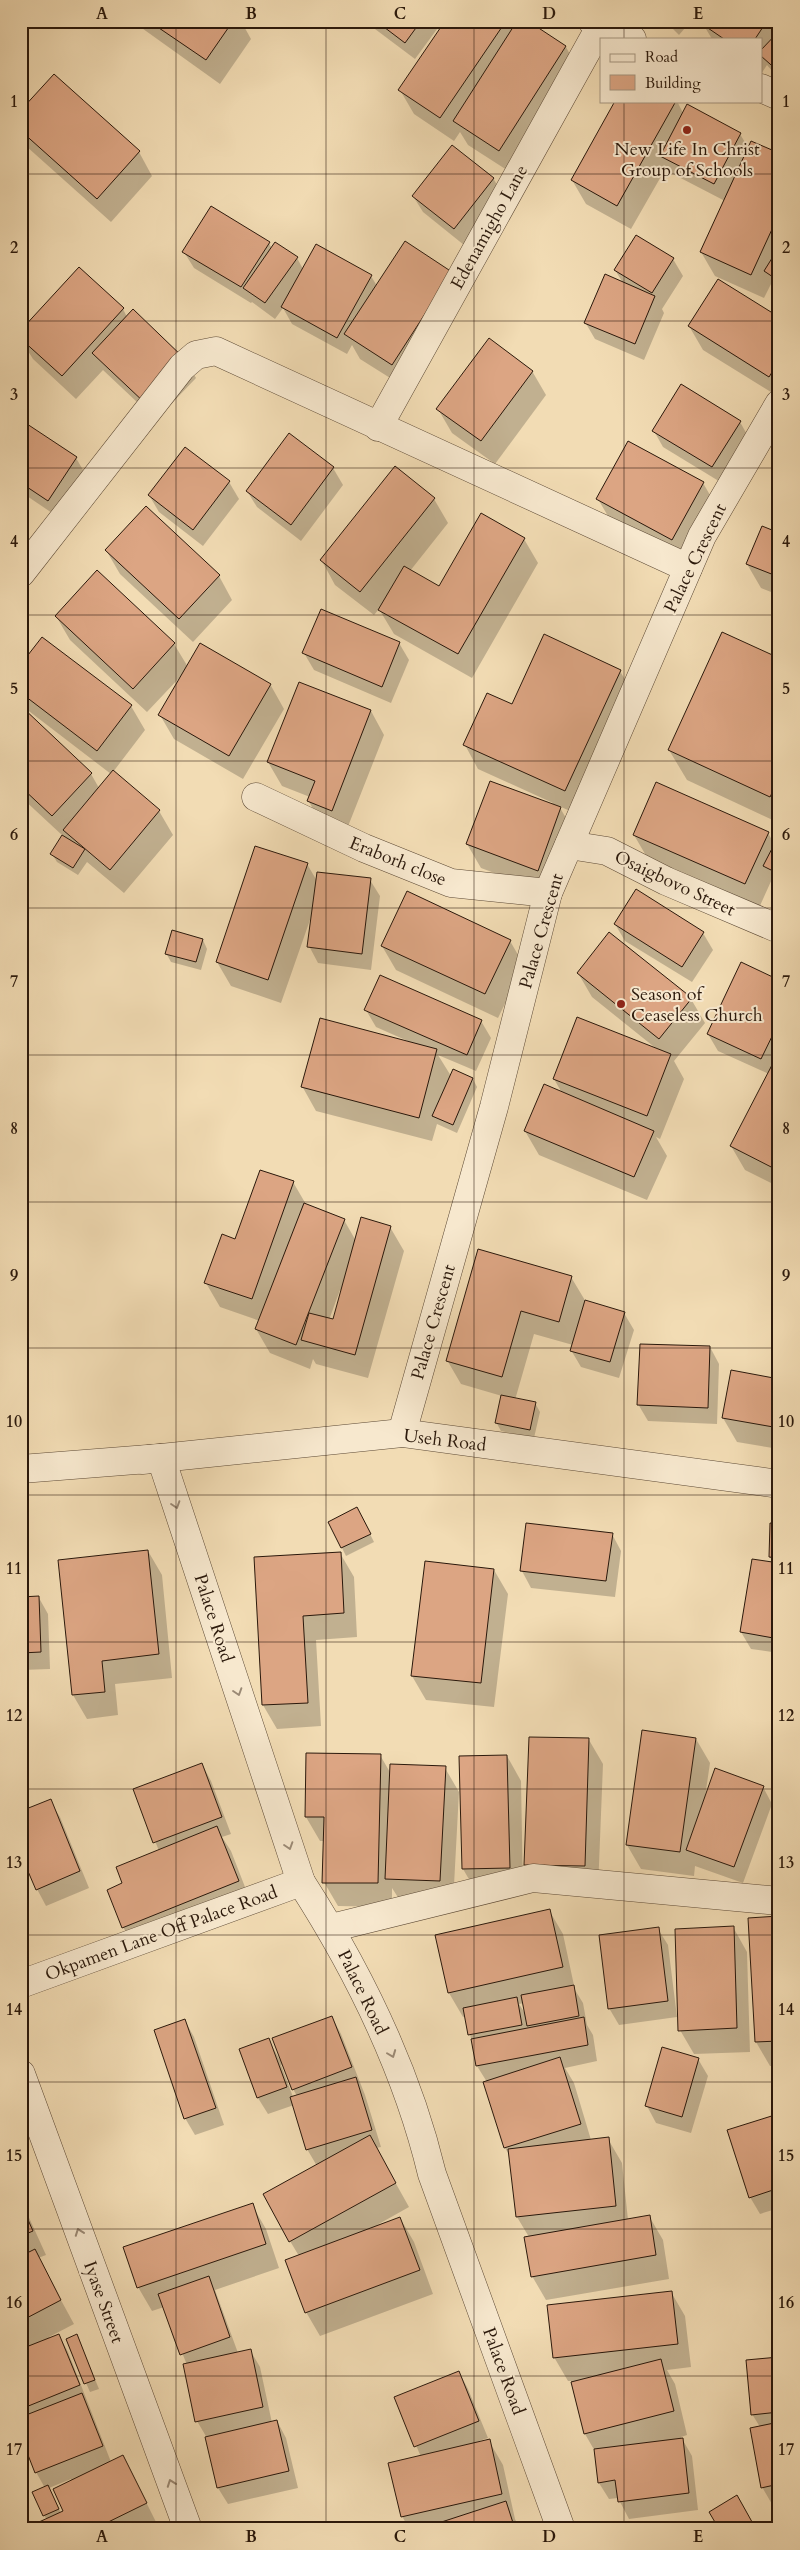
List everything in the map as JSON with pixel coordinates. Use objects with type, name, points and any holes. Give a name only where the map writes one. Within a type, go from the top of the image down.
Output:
[{"type":"street","points":[[596,24],[630,38]]},
{"type":"street","name":"Edenamigho Lane","points":[[378,427],[596,24]]},
{"type":"street","points":[[762,88],[779,96]]},
{"type":"street","points":[[21,572],[182,367],[196,355],[216,351],[688,568]]},
{"type":"street","name":"Palace Crescent","points":[[402,1433],[494,1107],[548,893],[702,536],[779,404]]},
{"type":"street","name":"Eraborh close","points":[[256,797],[364,848],[451,883],[548,893]]},
{"type":"street","name":"Osaigbovo Street","points":[[569,845],[606,852],[666,881],[779,929]]},
{"type":"street","name":"Useh Road","points":[[21,1470],[161,1458],[402,1433],[779,1484]]},
{"type":"street","name":"Palace Road","points":[[161,1458],[301,1882],[331,1928],[377,2016],[421,2130],[432,2174],[561,2529]]},
{"type":"street","points":[[331,1928],[533,1878],[779,1901]]},
{"type":"street","name":"Okpamen Lane Off Palace Road","points":[[21,1984],[301,1882]]},
{"type":"street","name":"Iyase Street","points":[[21,2074],[188,2529]]},
{"type":"building","points":[[153,21],[233,21],[206,60],[159,28],[160,26]]},
{"type":"building","points":[[376,21],[421,21],[405,43]]},
{"type":"building","points":[[445,21],[506,21],[440,118],[398,90]]},
{"type":"building","points":[[517,21],[528,21],[566,46],[499,151],[453,121]]},
{"type":"building","points":[[704,21],[767,21],[756,38],[723,38],[702,24]]},
{"type":"building","points":[[779,31],[779,72],[762,57],[762,49]]},
{"type":"building","points":[[54,74],[140,151],[97,199],[21,131],[21,110]]},
{"type":"building","points":[[614,102],[675,102],[617,206],[571,180]]},
{"type":"building","points":[[687,104],[741,133],[714,184],[660,156]]},
{"type":"building","points":[[751,141],[779,153],[779,214],[751,275],[700,252]]},
{"type":"building","points":[[452,145],[494,178],[454,229],[412,196]]},
{"type":"building","points":[[211,206],[270,242],[241,287],[182,252]]},
{"type":"building","points":[[636,235],[674,258],[652,293],[614,270]]},
{"type":"building","points":[[405,241],[452,272],[392,365],[344,334]]},
{"type":"building","points":[[275,242],[298,257],[265,303],[243,288]]},
{"type":"building","points":[[316,244],[372,275],[337,338],[281,307]]},
{"type":"building","points":[[779,247],[779,281],[764,271]]},
{"type":"building","points":[[79,267],[124,308],[62,376],[21,339],[21,330]]},
{"type":"building","points":[[605,274],[655,296],[635,344],[584,323]]},
{"type":"building","points":[[718,279],[779,317],[779,361],[769,377],[688,326]]},
{"type":"building","points":[[133,309],[187,361],[146,404],[92,353]]},
{"type":"building","points":[[489,338],[533,371],[481,441],[436,409]]},
{"type":"building","points":[[681,384],[741,421],[712,467],[652,431]]},
{"type":"building","points":[[21,420],[77,457],[48,501],[21,483]]},
{"type":"building","points":[[289,433],[334,467],[291,525],[246,491]]},
{"type":"building","points":[[628,441],[704,482],[672,540],[596,499]]},
{"type":"building","points":[[185,447],[230,481],[193,530],[148,495]]},
{"type":"building","points":[[395,466],[435,498],[360,592],[320,560]]},
{"type":"building","points":[[146,506],[220,575],[179,619],[105,550]]},
{"type":"building","points":[[481,513],[525,538],[458,654],[378,610],[404,566],[439,586]]},
{"type":"building","points":[[762,526],[777,532],[779,527],[779,577],[746,564]]},
{"type":"building","points":[[97,570],[175,643],[133,689],[55,616]]},
{"type":"building","points":[[321,609],[400,642],[382,687],[302,653]]},
{"type":"building","points":[[722,632],[779,658],[779,779],[770,797],[668,750]]},
{"type":"building","points":[[544,634],[621,670],[565,791],[463,745],[487,693],[512,704]]},
{"type":"building","points":[[42,637],[132,705],[97,751],[21,693],[21,664]]},
{"type":"building","points":[[200,643],[271,684],[229,756],[158,715]]},
{"type":"building","points":[[299,682],[371,710],[332,811],[307,801],[315,781],[267,762]]},
{"type":"building","points":[[21,706],[92,773],[52,816],[21,787]]},
{"type":"building","points":[[113,770],[160,810],[110,870],[63,830]]},
{"type":"building","points":[[490,781],[561,807],[538,871],[466,844]]},
{"type":"building","points":[[656,782],[769,832],[745,884],[633,835]]},
{"type":"building","points":[[62,835],[85,849],[73,868],[50,854]]},
{"type":"building","points":[[779,835],[779,874],[763,866]]},
{"type":"building","points":[[255,846],[308,863],[268,980],[216,962]]},
{"type":"building","points":[[317,872],[371,878],[362,954],[307,947]]},
{"type":"building","points":[[636,889],[704,932],[682,967],[614,924]]},
{"type":"building","points":[[407,891],[511,940],[485,994],[381,946]]},
{"type":"building","points":[[172,930],[203,939],[196,962],[165,954]]},
{"type":"building","points":[[609,932],[692,998],[659,1039],[577,973]]},
{"type":"building","points":[[741,962],[779,980],[779,1022],[761,1059],[707,1034]]},
{"type":"building","points":[[380,975],[482,1020],[467,1055],[364,1010]]},
{"type":"building","points":[[577,1017],[671,1054],[647,1116],[553,1079]]},
{"type":"building","points":[[320,1018],[437,1049],[419,1118],[301,1087]]},
{"type":"building","points":[[772,1065],[779,1068],[779,1171],[730,1146]]},
{"type":"building","points":[[453,1069],[473,1078],[453,1125],[432,1116]]},
{"type":"building","points":[[544,1084],[654,1131],[634,1177],[524,1131]]},
{"type":"building","points":[[260,1170],[294,1181],[252,1299],[204,1283],[222,1234],[235,1239]]},
{"type":"building","points":[[304,1203],[345,1219],[296,1345],[255,1329]]},
{"type":"building","points":[[361,1217],[391,1226],[355,1355],[301,1340],[309,1313],[333,1319]]},
{"type":"building","points":[[478,1249],[572,1276],[559,1322],[521,1311],[502,1377],[446,1361]]},
{"type":"building","points":[[585,1300],[625,1312],[610,1362],[570,1351]]},
{"type":"building","points":[[640,1344],[710,1346],[708,1408],[637,1405]]},
{"type":"building","points":[[731,1370],[779,1379],[779,1428],[722,1418]]},
{"type":"building","points":[[501,1395],[536,1402],[530,1430],[495,1423]]},
{"type":"building","points":[[357,1507],[371,1534],[341,1548],[328,1522]]},
{"type":"building","points":[[526,1523],[613,1533],[606,1581],[520,1571]]},
{"type":"building","points":[[770,1523],[779,1524],[779,1558],[769,1557]]},
{"type":"building","points":[[148,1550],[159,1654],[102,1661],[105,1692],[72,1695],[58,1560]]},
{"type":"building","points":[[341,1552],[344,1613],[303,1616],[308,1703],[262,1705],[254,1557]]},
{"type":"building","points":[[752,1559],[779,1563],[779,1639],[740,1632]]},
{"type":"building","points":[[425,1561],[494,1569],[481,1683],[411,1676]]},
{"type":"building","points":[[39,1596],[41,1652],[21,1653],[21,1597]]},
{"type":"building","points":[[642,1730],[696,1738],[680,1852],[626,1845]]},
{"type":"building","points":[[529,1737],[589,1738],[585,1866],[524,1865]]},
{"type":"building","points":[[306,1753],[381,1754],[378,1883],[322,1883],[324,1817],[305,1817]]},
{"type":"building","points":[[507,1755],[510,1868],[462,1869],[459,1756]]},
{"type":"building","points":[[202,1763],[222,1817],[153,1843],[133,1789]]},
{"type":"building","points":[[390,1764],[446,1766],[440,1881],[385,1879]]},
{"type":"building","points":[[715,1768],[764,1786],[734,1867],[686,1850]]},
{"type":"building","points":[[51,1799],[80,1871],[36,1890],[21,1855],[21,1811]]},
{"type":"building","points":[[217,1826],[239,1881],[122,1928],[107,1890],[122,1883],[116,1867]]},
{"type":"building","points":[[550,1909],[563,1967],[448,1993],[435,1935]]},
{"type":"building","points":[[779,1916],[779,2041],[755,2042],[748,1918]]},
{"type":"building","points":[[734,1926],[737,2028],[678,2031],[675,1929]]},
{"type":"building","points":[[659,1927],[668,2001],[608,2009],[599,1935]]},
{"type":"building","points":[[574,1985],[579,2016],[527,2026],[521,1995]]},
{"type":"building","points":[[517,1997],[522,2025],[468,2035],[463,2008]]},
{"type":"building","points":[[332,2016],[352,2067],[292,2090],[272,2038]]},
{"type":"building","points":[[584,2017],[588,2045],[476,2066],[471,2039]]},
{"type":"building","points":[[185,2019],[216,2108],[184,2119],[154,2030]]},
{"type":"building","points":[[269,2038],[287,2087],[257,2098],[239,2049]]},
{"type":"building","points":[[662,2047],[699,2058],[682,2117],[645,2106]]},
{"type":"building","points":[[560,2057],[581,2124],[504,2148],[483,2082]]},
{"type":"building","points":[[356,2077],[372,2130],[306,2150],[290,2097]]},
{"type":"building","points":[[778,2114],[779,2188],[749,2198],[727,2130]]},
{"type":"building","points":[[370,2135],[396,2183],[289,2242],[263,2194]]},
{"type":"building","points":[[609,2137],[616,2206],[516,2217],[508,2149]]},
{"type":"building","points":[[253,2203],[266,2244],[137,2288],[123,2247]]},
{"type":"building","points":[[21,2204],[33,2231],[21,2236]]},
{"type":"building","points":[[650,2215],[656,2255],[531,2277],[524,2237]]},
{"type":"building","points":[[400,2217],[420,2270],[305,2313],[285,2260]]},
{"type":"building","points":[[35,2249],[61,2300],[21,2321],[21,2256]]},
{"type":"building","points":[[209,2276],[230,2337],[180,2355],[158,2294]]},
{"type":"building","points":[[672,2291],[678,2344],[553,2358],[547,2305]]},
{"type":"building","points":[[59,2334],[80,2385],[21,2409],[21,2349]]},
{"type":"building","points":[[77,2334],[95,2380],[84,2384],[66,2339]]},
{"type":"building","points":[[251,2349],[263,2407],[195,2422],[183,2364]]},
{"type":"building","points":[[779,2357],[779,2412],[751,2415],[746,2360]]},
{"type":"building","points":[[661,2359],[674,2411],[584,2434],[571,2382]]},
{"type":"building","points":[[459,2371],[479,2421],[414,2447],[394,2397]]},
{"type":"building","points":[[82,2393],[103,2446],[35,2473],[21,2437],[21,2417]]},
{"type":"building","points":[[277,2420],[289,2471],[217,2488],[205,2437]]},
{"type":"building","points":[[779,2422],[779,2484],[761,2488],[750,2428]]},
{"type":"building","points":[[683,2438],[689,2493],[618,2502],[615,2480],[598,2483],[594,2449]]},
{"type":"building","points":[[490,2439],[502,2494],[401,2517],[388,2463]]},
{"type":"building","points":[[123,2455],[147,2503],[94,2529],[42,2529],[39,2522],[63,2511],[53,2489]]},
{"type":"building","points":[[48,2485],[59,2509],[43,2516],[32,2492]]},
{"type":"building","points":[[737,2495],[756,2529],[719,2529],[709,2512]]},
{"type":"building","points":[[506,2501],[515,2529],[420,2529]]},
{"type":"place","name":"New Life In Christ Group of Schools","points":[[687,130]]},
{"type":"place","name":"Season of Ceaseless Church","points":[[621,1004]]}]
